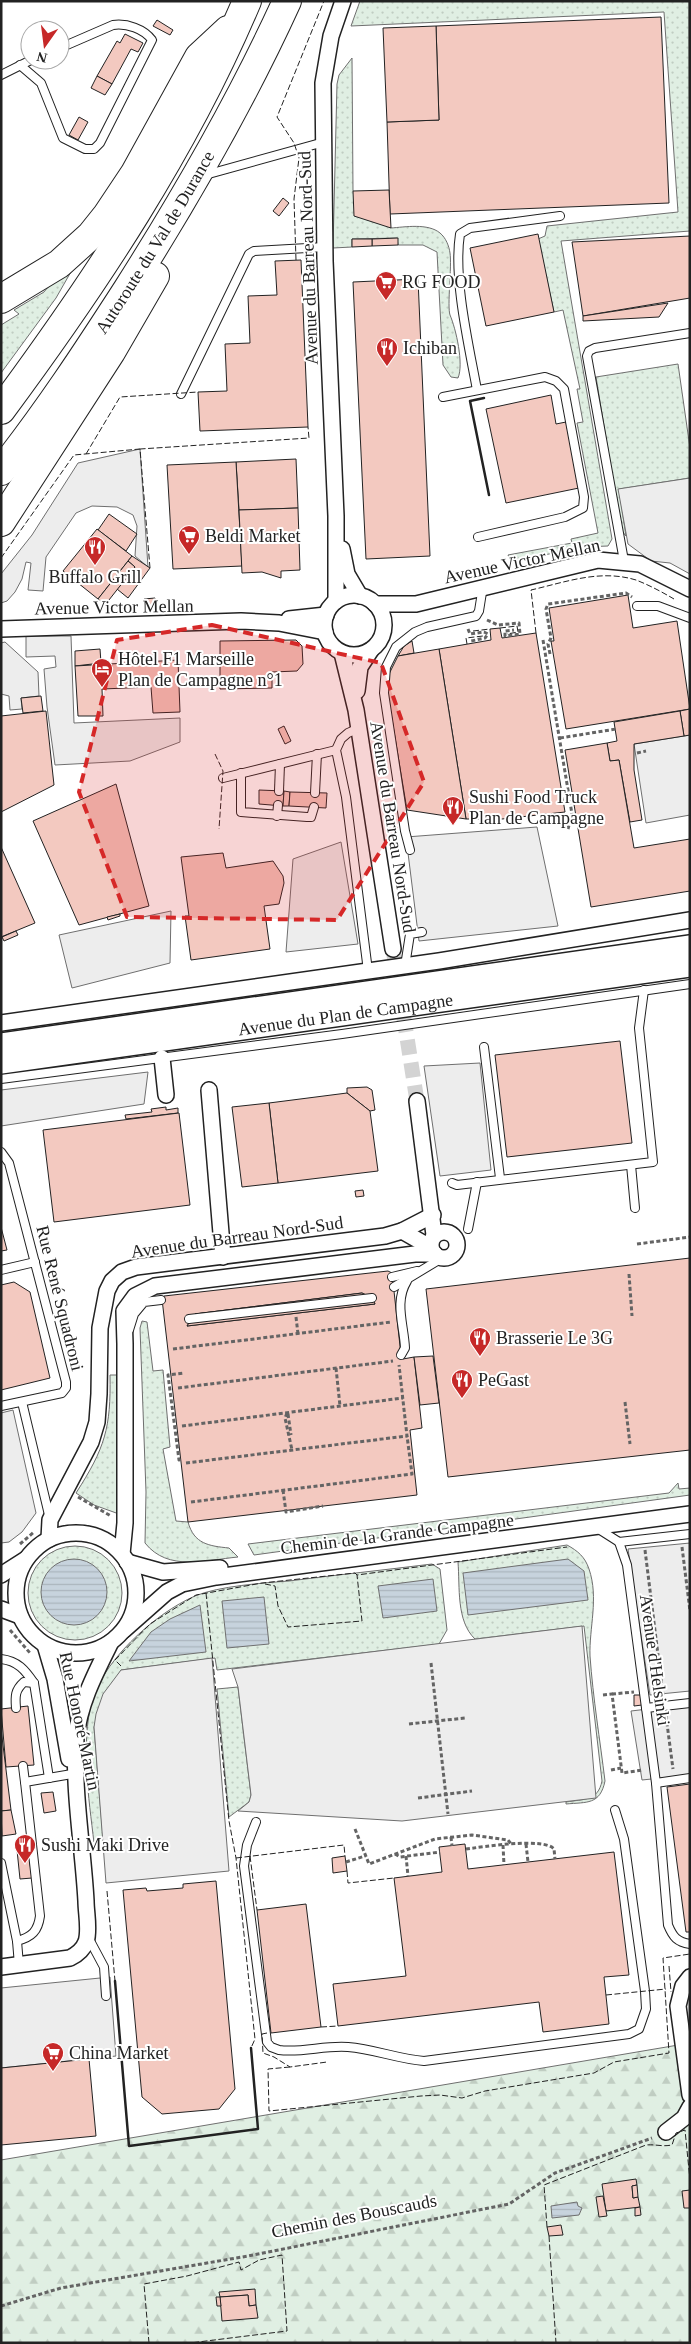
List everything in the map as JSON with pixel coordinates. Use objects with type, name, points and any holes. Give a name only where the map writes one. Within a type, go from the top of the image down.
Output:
[{"type":"highway","name":"Autoroute du Val de Durance","points":[[1,471],[86,354],[170,222],[245,89],[287,1]]},
{"type":"highway","name":"Autoroute du Val de Durance","points":[[1,410],[107,262],[193,111],[243,11]]},
{"type":"highway","points":[[1,299],[59,264],[91,235],[135,173],[199,57],[243,11]]},
{"type":"highway","points":[[1,522],[61,431],[155,278],[170,222]]},
{"type":"main road","name":"Avenue du Plan de Campagne","points":[[1,1044],[363,997],[690,946]]},
{"type":"main road","name":"Avenue du Plan de Campagne","points":[[1,1063],[363,997],[690,966]]},
{"type":"street","name":"Avenue du Barreau Nord-Sud","points":[[336,601],[336,516],[325,247],[323,83],[331,36],[343,1]]},
{"type":"street","name":"Avenue du Barreau Nord-Sud","points":[[336,516],[347,574],[360,596]]},
{"type":"street","name":"Avenue Victor Mellan","points":[[375,604],[416,604],[483,586],[598,560],[640,564],[690,589]]},
{"type":"street","points":[[360,596],[375,604],[380,611],[384,628],[382,636],[371,650],[356,655],[342,653],[334,648],[325,632],[326,615],[336,601],[345,597],[360,596]]},
{"type":"street","name":"Avenue Victor Mellan","points":[[384,628],[394,617],[416,604]]},
{"type":"street","name":"Avenue Victor Mellan","points":[[1,630],[257,622],[326,615]]},
{"type":"street","name":"Avenue Victor Mellan","points":[[257,622],[289,624],[325,632]]},
{"type":"street","name":"Avenue du Barreau Nord-Sud","points":[[356,710],[358,673],[363,659],[371,650]]},
{"type":"street","name":"Avenue du Barreau Nord-Sud","points":[[342,653],[356,710],[393,949]]},
{"type":"street","points":[[1,1023],[363,997],[405,966],[690,920]]},
{"type":"street","points":[[162,1058],[166,1095]]},
{"type":"street","points":[[209,1090],[223,1257]]},
{"type":"street","points":[[417,1101],[438,1245]]},
{"type":"street","name":"Avenue du Barreau Nord-Sud","points":[[49,1539],[50,1520],[91,1442],[96,1422],[102,1307],[112,1281],[122,1272],[136,1267],[385,1236],[402,1231],[433,1215]]},
{"type":"street","points":[[402,1231],[438,1245]]},
{"type":"street","points":[[124,1558],[124,1311],[135,1296],[155,1286],[415,1254],[438,1245]]},
{"type":"street","name":"Chemin de la Grande Campagne","points":[[124,1558],[163,1572],[214,1569],[690,1506]]},
{"type":"street","name":"Chemin de la Grande Campagne","points":[[124,1630],[167,1592],[182,1584],[216,1576],[690,1514]]},
{"type":"street","points":[[1,1575],[27,1558],[37,1547],[49,1539],[64,1534],[80,1533],[96,1537],[110,1544],[124,1558],[134,1579],[136,1596],[132,1614],[124,1630],[111,1642],[96,1650],[78,1654],[61,1652],[45,1645],[30,1633],[20,1616],[15,1596],[18,1576],[27,1558]]},
{"type":"street","points":[[1,1609],[20,1616]]},
{"type":"street","name":"Rue Honoré Martin","points":[[87,1936],[78,1804],[76,1739],[80,1713],[92,1679],[111,1642]]},
{"type":"street","name":"Rue Honoré Martin","points":[[45,1645],[55,1679],[78,1804]]},
{"type":"street","points":[[1,1967],[70,1958],[82,1950],[87,1936]]},
{"type":"street","points":[[690,1977],[683,1986],[678,2006],[690,2095]]},
{"type":"street","points":[[666,2132],[684,2118],[690,2107]]},
{"type":"lane","points":[[26,70],[41,83],[63,138],[85,148],[94,149],[100,143],[152,40],[147,34],[122,24],[113,25],[70,44]]},
{"type":"lane","points":[[1,75],[20,65]]},
{"type":"lane","points":[[197,177],[324,142]]},
{"type":"lane","points":[[477,390],[462,308],[458,246],[460,234],[470,228],[560,216]]},
{"type":"lane","points":[[181,394],[249,254],[254,251],[325,247]]},
{"type":"lane","points":[[624,561],[587,356],[589,351],[595,348],[690,334]]},
{"type":"lane","points":[[443,397],[545,377],[556,381],[564,389],[584,498],[583,508],[565,518],[478,537]]},
{"type":"lane","points":[[410,850],[405,831],[384,693],[386,667],[396,647],[415,632],[478,614],[483,586]]},
{"type":"lane","points":[[637,606],[658,606],[690,618]]},
{"type":"lane","points":[[359,728],[340,739],[336,750],[346,797],[363,997]]},
{"type":"lane","points":[[223,778],[336,750]]},
{"type":"lane","points":[[315,793],[317,754]]},
{"type":"lane","points":[[279,791],[280,764]]},
{"type":"lane","points":[[241,773],[241,812],[307,818],[311,816],[314,807]]},
{"type":"lane","points":[[277,816],[278,805]]},
{"type":"lane","points":[[405,966],[410,934],[422,932]]},
{"type":"lane","points":[[3,1088],[1,1078],[162,1058],[363,997],[644,990],[690,984]]},
{"type":"lane","points":[[452,1183],[457,1185],[500,1178],[653,1162],[654,1157],[638,1028],[644,990]]},
{"type":"lane","points":[[484,1047],[500,1178]]},
{"type":"lane","name":"Rue René Squadroni","points":[[1,1152],[9,1163],[36,1262],[66,1388],[62,1393],[1,1406]]},
{"type":"lane","points":[[631,1165],[635,1208]]},
{"type":"lane","points":[[468,1229],[476,1182]]},
{"type":"lane","points":[[394,1287],[422,1270],[438,1245]]},
{"type":"lane","points":[[1,1270],[36,1262]]},
{"type":"lane","points":[[392,1277],[422,1270]]},
{"type":"lane","points":[[401,1355],[405,1348],[399,1300],[400,1292],[406,1281]]},
{"type":"lane","points":[[189,1319],[372,1298]]},
{"type":"lane","points":[[125,1344],[134,1314],[144,1302],[162,1300]]},
{"type":"lane","points":[[22,1402],[50,1520]]},
{"type":"lane","points":[[595,1527],[619,1542],[690,1534]]},
{"type":"lane","name":"Avenue d'Helsinki","points":[[619,1542],[627,1565],[656,1782],[668,1926],[672,1935],[679,1942],[690,1944]]},
{"type":"lane","points":[[1,1659],[12,1660],[26,1670],[34,1683],[49,1778]]},
{"type":"lane","points":[[16,1708],[17,1688],[24,1682],[34,1683]]},
{"type":"lane","points":[[646,1708],[690,1703]]},
{"type":"lane","points":[[17,1941],[34,1934],[39,1926],[40,1916],[23,1766]]},
{"type":"lane","points":[[25,1782],[72,1774]]},
{"type":"lane","points":[[656,1782],[690,1778]]},
{"type":"lane","points":[[256,1822],[246,1845],[244,1866],[267,2042],[271,2047],[288,2051],[347,2046],[405,2060],[424,2061],[629,2034],[639,2029],[646,2009],[645,1991],[624,1839],[615,1810]]},
{"type":"lane","points":[[1,1863],[17,1941],[19,1965]]},
{"type":"lane","points":[[87,1936],[104,1967],[106,1996]]},
{"type":"path","points":[[550,654],[548,644],[551,638],[546,609],[548,604],[626,593],[631,595],[637,606]]},
{"type":"path","points":[[478,614],[495,625],[519,623],[520,634],[505,636],[505,631],[514,630]]},
{"type":"path","points":[[471,641],[485,638],[488,634],[484,632],[473,634]]},
{"type":"path","points":[[543,640],[572,814],[568,829]]},
{"type":"path","points":[[560,738],[616,729]]},
{"type":"path","points":[[637,752],[646,751]]},
{"type":"path","points":[[637,1244],[690,1237]]},
{"type":"path","points":[[629,1274],[632,1316]]},
{"type":"path","points":[[295,1311],[298,1334]]},
{"type":"path","points":[[173,1349],[394,1322]]},
{"type":"path","points":[[178,1388],[398,1361],[412,1474],[191,1502]]},
{"type":"path","points":[[336,1368],[340,1406]]},
{"type":"path","points":[[180,1459],[168,1375],[184,1373]]},
{"type":"path","points":[[182,1426],[403,1398]]},
{"type":"path","points":[[626,1402],[630,1444]]},
{"type":"path","points":[[287,1412],[291,1435]]},
{"type":"path","points":[[287,1412],[285,1418],[292,1450]]},
{"type":"path","points":[[186,1464],[407,1436]]},
{"type":"path","points":[[66,1488],[94,1508],[125,1523]]},
{"type":"path","points":[[283,1490],[286,1512],[323,1506]]},
{"type":"path","points":[[680,1535],[690,1611]]},
{"type":"path","points":[[644,1539],[674,1780]]},
{"type":"path","points":[[5,1626],[12,1631],[34,1658]]},
{"type":"path","points":[[431,1663],[448,1814]]},
{"type":"path","points":[[603,1695],[634,1692]]},
{"type":"path","points":[[612,1694],[622,1773],[646,1770]]},
{"type":"path","points":[[410,1724],[465,1718]]},
{"type":"path","points":[[611,1770],[621,1768]]},
{"type":"path","points":[[418,1798],[472,1791]]},
{"type":"path","points":[[356,1829],[369,1864],[435,1839],[472,1835],[508,1840],[512,1845]]},
{"type":"path","points":[[451,1837],[452,1846]]},
{"type":"path","points":[[526,1844],[528,1862]]},
{"type":"path","points":[[466,1850],[526,1844],[553,1846],[555,1859]]},
{"type":"path","points":[[503,1846],[504,1865]]},
{"type":"path","points":[[395,1854],[406,1856],[440,1852]]},
{"type":"path","points":[[346,1862],[365,1856]]},
{"type":"path","points":[[406,1856],[408,1876]]},
{"type":"path","name":"Chemin des Bouscauds","points":[[1,2306],[61,2288],[248,2256],[509,2204],[555,2173],[666,2132]]},
{"type":"highlighted area","points":[[212,625],[381,663],[424,782],[337,920],[127,917],[79,792],[117,640]]},
{"type":"green space","points":[[360,1],[689,1],[690,231],[561,241],[612,539],[608,546],[582,547],[511,562],[508,555],[572,543],[571,539],[598,533],[577,423],[583,422],[577,389],[580,389],[563,310],[554,312],[538,239],[545,236],[547,226],[678,212],[664,12],[351,26]]},
{"type":"green space","points":[[352,58],[353,191],[391,228],[416,226],[429,228],[440,233],[446,240],[450,253],[449,310],[457,337],[460,356],[458,378],[451,377],[443,365],[437,252],[423,245],[398,245],[397,238],[352,239],[352,247],[333,248],[337,84],[339,75]]},
{"type":"green space","points":[[72,270],[56,298],[1,373],[1,325],[19,314],[14,310],[44,292],[52,282]]},
{"type":"green space","points":[[678,364],[690,448],[690,478],[619,489],[626,536],[621,530],[596,377]]},
{"type":"green space","points":[[142,1321],[147,1322],[153,1371],[163,1370],[170,1447],[163,1449],[176,1521],[188,1522],[198,1539],[209,1545],[229,1548],[238,1557],[201,1562],[176,1561],[154,1552],[145,1543],[146,1492],[140,1328]]},
{"type":"green space","points":[[110,1375],[117,1375],[119,1514],[94,1505],[76,1493],[94,1463],[104,1437],[109,1409]]},
{"type":"green space","points":[[678,1483],[679,1489],[690,1488],[690,1495],[254,1555],[248,1544],[669,1493]]},
{"type":"green space","points":[[567,1545],[578,1552],[583,1558],[592,1580],[593,1602],[590,1656],[605,1781],[600,1794],[592,1801],[566,1804],[566,1802],[594,1796],[600,1788],[602,1781],[584,1626],[475,1639],[469,1632],[462,1613],[458,1562]]},
{"type":"green space","points":[[75,1546],[93,1549],[108,1560],[119,1575],[122,1593],[119,1611],[108,1626],[93,1637],[75,1640],[57,1637],[42,1626],[31,1611],[28,1593],[31,1575],[42,1560],[57,1549]]},
{"type":"green space","points":[[432,1564],[440,1569],[447,1630],[439,1644],[217,1670],[215,1658],[121,1670],[94,1727],[104,1850],[95,1852],[86,1763],[87,1727],[90,1709],[95,1692],[104,1675],[130,1642],[146,1627],[179,1604],[195,1596],[216,1590],[241,1585]]},
{"type":"green space","points":[[238,1687],[251,1795],[249,1802],[229,1817],[217,1689]]},
{"type":"green space","points":[[690,2043],[690,2343],[1,2343],[1,2160]]},
{"type":"shaded area","points":[[140,449],[148,567],[135,556],[137,526],[133,515],[117,507],[92,506],[76,513],[46,557],[43,591],[28,590],[31,563],[26,562],[22,579],[15,592],[7,601],[1,603],[1,574],[32,535],[78,463]]},
{"type":"shaded area","points":[[690,478],[690,574],[670,563],[651,561],[628,544],[618,489]]},
{"type":"shaded area","points":[[26,636],[71,636],[74,723],[180,718],[180,742],[130,761],[55,765],[44,669],[56,667],[55,656],[26,657]]},
{"type":"shaded area","points":[[5,642],[38,672],[39,696],[21,698],[22,709],[10,710],[9,696],[1,694],[1,643]]},
{"type":"shaded area","points":[[690,735],[690,815],[646,823],[634,744]]},
{"type":"shaded area","points":[[537,827],[558,926],[419,941],[406,837]]},
{"type":"shaded area","points":[[341,842],[358,944],[286,952],[293,859]]},
{"type":"shaded area","points":[[171,911],[170,963],[72,988],[59,935]]},
{"type":"shaded area","points":[[480,1063],[491,1170],[440,1176],[424,1066]]},
{"type":"shaded area","points":[[148,1072],[144,1104],[1,1126],[1,1090]]},
{"type":"shaded area","points":[[13,1410],[36,1513],[22,1532],[9,1542],[1,1543],[1,1413]]},
{"type":"shaded area","points":[[690,1543],[690,1691],[650,1695],[628,1549]]},
{"type":"shaded area","points":[[67,1559],[81,1559],[93,1564],[102,1573],[107,1585],[105,1605],[98,1616],[81,1625],[67,1625],[55,1620],[46,1611],[41,1599],[41,1585],[46,1573],[55,1564]]},
{"type":"shaded area","points":[[568,1559],[584,1571],[588,1600],[468,1615],[463,1573]]},
{"type":"shaded area","points":[[433,1579],[437,1611],[383,1618],[378,1586]]},
{"type":"shaded area","points":[[264,1597],[269,1644],[227,1648],[222,1601]]},
{"type":"shaded area","points":[[200,1605],[206,1652],[129,1661],[151,1632],[170,1619]]},
{"type":"shaded area","points":[[582,1626],[596,1798],[402,1821],[238,1811],[249,1802],[251,1795],[238,1687],[232,1669]]},
{"type":"shaded area","points":[[212,1658],[229,1871],[106,1883],[94,1727],[103,1694],[121,1670]]},
{"type":"shaded area","points":[[690,1704],[690,1775],[642,1780],[631,1711]]},
{"type":"shaded area","points":[[110,1977],[116,2056],[1,2068],[1,1988]]},
{"type":"shaded area","points":[[577,2202],[578,2206],[582,2208],[579,2215],[552,2218],[551,2206]]},
{"type":"building","points":[[661,17],[669,203],[390,214],[387,122],[439,120],[436,26]]},
{"type":"building","points":[[157,20],[173,30],[170,35],[153,26]]},
{"type":"building","points":[[436,26],[439,120],[387,122],[383,28]]},
{"type":"building","points":[[125,34],[143,43],[138,52],[131,49],[112,84],[97,76],[117,41],[120,43]]},
{"type":"building","points":[[97,76],[112,84],[105,95],[91,88]]},
{"type":"building","points":[[79,117],[88,122],[78,140],[69,135]]},
{"type":"building","points":[[389,190],[391,228],[354,216],[353,191]]},
{"type":"building","points":[[283,198],[289,203],[279,216],[273,211]]},
{"type":"building","points":[[538,234],[554,312],[486,326],[470,248]]},
{"type":"building","points":[[690,236],[690,298],[583,316],[572,242]]},
{"type":"building","points":[[398,238],[398,245],[372,246],[372,239]]},
{"type":"building","points":[[352,239],[372,239],[372,246],[352,247]]},
{"type":"building","points":[[301,260],[308,427],[200,431],[198,392],[227,391],[225,344],[250,343],[248,296],[277,295],[275,261]]},
{"type":"building","points":[[418,279],[430,556],[366,559],[353,282]]},
{"type":"building","points":[[668,303],[659,317],[583,321],[583,316]]},
{"type":"building","points":[[551,395],[556,424],[566,422],[579,488],[506,503],[486,409]]},
{"type":"building","points":[[296,459],[298,508],[239,510],[236,462]]},
{"type":"building","points":[[236,462],[242,566],[173,569],[167,465]]},
{"type":"building","points":[[298,508],[300,570],[281,571],[281,578],[262,572],[242,573],[239,510]]},
{"type":"building","points":[[109,514],[137,534],[126,551],[98,530]]},
{"type":"building","name":"Buffalo Grill","points":[[97,529],[132,556],[98,599],[63,571]]},
{"type":"building","points":[[132,556],[150,568],[128,598],[117,589],[135,567],[128,561]]},
{"type":"building","points":[[128,561],[135,567],[105,605],[98,599]]},
{"type":"building","points":[[456,572],[457,578],[448,579],[447,573]]},
{"type":"building","points":[[628,595],[633,628],[677,621],[690,709],[566,729],[551,641],[554,641],[549,608]]},
{"type":"building","points":[[155,598],[155,605],[145,606],[144,599]]},
{"type":"building","points":[[500,628],[502,638],[536,633],[565,812],[502,819],[466,819],[439,649],[491,640],[490,629]]},
{"type":"building","points":[[296,640],[302,646],[303,664],[297,671],[272,672],[272,688],[220,689],[220,641]]},
{"type":"building","points":[[412,641],[414,653],[398,656],[404,646]]},
{"type":"building","points":[[100,649],[101,663],[75,666],[75,651]]},
{"type":"building","points":[[439,649],[466,819],[407,810],[388,695],[389,674],[398,656]]},
{"type":"building","name":"Hôtel F1 Marseille Plan de Campagne n°1","points":[[178,660],[180,712],[153,713],[151,687],[102,689],[103,716],[78,716],[75,666]]},
{"type":"building","points":[[41,696],[43,711],[23,713],[21,698]]},
{"type":"building","points":[[690,709],[690,735],[684,736],[680,711]]},
{"type":"building","points":[[46,711],[54,785],[1,812],[1,716]]},
{"type":"building","points":[[680,711],[684,736],[634,744],[634,770],[642,820],[630,822],[619,760],[610,761],[607,743],[617,741],[614,722]]},
{"type":"building","points":[[284,726],[291,741],[285,744],[278,729]]},
{"type":"building","points":[[607,743],[610,761],[619,760],[634,848],[690,839],[690,891],[591,907],[565,750]]},
{"type":"building","points":[[116,784],[149,906],[79,925],[33,821]]},
{"type":"building","points":[[259,790],[284,791],[283,806],[259,804]]},
{"type":"building","points":[[284,791],[290,792],[289,806],[283,806]]},
{"type":"building","points":[[290,792],[327,793],[326,808],[289,806]]},
{"type":"building","points":[[1,847],[35,923],[1,937]]},
{"type":"building","points":[[223,853],[226,868],[273,861],[283,876],[284,883],[279,904],[264,906],[270,949],[191,960],[185,916],[189,916],[181,857]]},
{"type":"building","points":[[120,914],[120,916],[108,920],[107,917]]},
{"type":"building","points":[[16,931],[18,935],[4,941],[2,937]]},
{"type":"building","points":[[620,1041],[632,1143],[507,1157],[495,1055]]},
{"type":"building","points":[[367,1087],[372,1090],[375,1110],[370,1111],[347,1093],[347,1088]]},
{"type":"building","points":[[347,1093],[370,1111],[378,1171],[278,1183],[269,1103]]},
{"type":"building","points":[[269,1103],[278,1183],[242,1187],[232,1107]]},
{"type":"building","points":[[166,1107],[166,1110],[178,1108],[178,1113],[126,1119],[125,1115],[152,1112],[151,1109]]},
{"type":"building","points":[[179,1113],[190,1205],[54,1222],[43,1130]]},
{"type":"building","points":[[363,1190],[364,1196],[356,1197],[355,1191]]},
{"type":"building","points":[[1,1227],[7,1250],[1,1251]]},
{"type":"building","points":[[690,1258],[690,1450],[448,1477],[426,1289]]},
{"type":"building","points":[[388,1271],[392,1273],[401,1355],[403,1359],[414,1357],[422,1428],[410,1430],[417,1495],[188,1522],[162,1299],[164,1296]],"holes":[[[362,1293],[372,1298],[375,1304],[187,1326],[195,1314]]]},
{"type":"building","points":[[14,1282],[30,1292],[50,1378],[1,1390],[1,1285]]},
{"type":"building","points":[[362,1293],[372,1298],[375,1304],[187,1326],[195,1314]]},
{"type":"building","points":[[433,1356],[439,1403],[420,1405],[414,1357]]},
{"type":"building","points":[[634,1695],[641,1695],[642,1705],[634,1706]]},
{"type":"building","points":[[28,1706],[34,1765],[6,1767],[1,1709]]},
{"type":"building","points":[[1,1729],[11,1810],[1,1811]]},
{"type":"building","points":[[690,1784],[690,1932],[686,1932],[667,1787]]},
{"type":"building","points":[[53,1792],[56,1811],[44,1813],[41,1793]]},
{"type":"building","points":[[11,1810],[16,1834],[2,1836],[1,1811]]},
{"type":"building","points":[[465,1844],[468,1869],[614,1852],[629,1975],[604,1977],[609,2024],[543,2032],[539,2002],[338,2026],[333,1984],[406,1976],[394,1878],[442,1872],[439,1847]]},
{"type":"building","points":[[28,1849],[32,1878],[20,1879],[17,1850]]},
{"type":"building","points":[[345,1856],[347,1871],[333,1873],[332,1858]]},
{"type":"building","points":[[216,1881],[235,2089],[219,2109],[162,2114],[142,2097],[123,1890],[146,1888],[147,1891],[183,1888],[183,1884]]},
{"type":"building","points":[[306,1904],[321,2027],[271,2033],[257,1910]]},
{"type":"building","points":[[89,2059],[96,2136],[1,2145],[1,2068]]},
{"type":"building","points":[[636,2179],[637,2185],[632,2186],[633,2198],[638,2197],[640,2207],[606,2211],[602,2184]]},
{"type":"building","points":[[637,2185],[638,2197],[633,2198],[632,2186]]},
{"type":"building","points":[[690,2190],[690,2208],[684,2208],[682,2191]]},
{"type":"building","points":[[603,2196],[607,2216],[599,2217],[596,2197]]},
{"type":"building","points":[[640,2207],[641,2215],[635,2216],[635,2208]]},
{"type":"building","points":[[561,2225],[563,2235],[549,2236],[547,2227]]},
{"type":"building","points":[[255,2289],[256,2305],[249,2306],[248,2295],[220,2297],[219,2292]]},
{"type":"building","points":[[248,2295],[249,2306],[256,2305],[258,2318],[222,2321],[220,2297]]},
{"type":"building","points":[[216,2297],[220,2297],[221,2306],[217,2306]]},
{"type":"tunnel","points":[[393,949],[417,1101]]},
{"type":"fence","points":[[296,260],[294,199],[299,158],[294,143],[277,117],[324,1]]},
{"type":"fence","points":[[86,454],[120,397],[198,392]]},
{"type":"fence","points":[[150,568],[140,449],[309,438],[308,427]]},
{"type":"fence","points":[[1,558],[74,455],[140,449]]},
{"type":"fence","points":[[536,633],[531,590],[583,578],[609,576],[636,580],[674,599]]},
{"type":"fence","points":[[500,628],[517,626],[518,632],[507,634]]},
{"type":"fence","points":[[473,631],[490,629]]},
{"type":"fence","points":[[467,644],[466,638],[483,636]]},
{"type":"fence","points":[[215,754],[223,771],[219,829]]},
{"type":"fence","points":[[121,1666],[115,1660],[150,1624],[196,1595],[262,1583],[355,1573],[357,1575],[567,1547]]},
{"type":"fence","points":[[265,1584],[275,1586],[278,1606],[288,1627],[362,1621],[357,1575]]},
{"type":"fence","points":[[206,1593],[229,1821],[236,1858],[255,2039],[251,2048]]},
{"type":"fence","points":[[236,1858],[344,1845],[345,1856]]},
{"type":"fence","points":[[250,1856],[257,1910]]},
{"type":"fence","points":[[347,1871],[348,1883],[394,1878]]},
{"type":"fence","points":[[107,1891],[115,1981]]},
{"type":"fence","points":[[290,2067],[268,2069],[269,2111],[421,2096],[440,2095],[462,2098],[485,2091],[594,2073],[614,2062],[669,2053],[663,1958],[690,1954]]},
{"type":"fence","points":[[669,1966],[671,1992]]},
{"type":"fence","points":[[606,1995],[666,1989]]},
{"type":"fence","points":[[321,2027],[338,2026]]},
{"type":"fence","points":[[267,2033],[262,2034],[263,2053],[274,2057],[290,2067],[327,2062]]},
{"type":"fence","points":[[547,2227],[544,2185],[646,2145],[672,2145],[676,2133],[685,2130],[690,2180]]},
{"type":"fence","points":[[549,2236],[556,2343]]},
{"type":"fence","points":[[149,2343],[144,2284],[187,2276],[239,2262],[241,2270],[259,2260],[282,2255],[287,2331],[190,2343]]},
{"type":"wall","points":[[484,398],[470,401],[489,495]]},
{"type":"wall","points":[[115,1981],[129,2146],[258,2129],[251,2048]]},
{"type":"place","name":"RG FOOD","points":[[386,301]]},
{"type":"place","name":"Ichiban","points":[[387,367]]},
{"type":"place","name":"Beldi Market","points":[[189,555]]},
{"type":"place","name":"Buffalo Grill","points":[[95,566]]},
{"type":"place","name":"Hôtel F1 Marseille Plan de Campagne n°1","points":[[102,688]]},
{"type":"place","name":"Sushi Food Truck Plan de Campagne","points":[[453,826]]},
{"type":"place","name":"Brasserie Le 3G","points":[[480,1357]]},
{"type":"place","name":"PeGast","points":[[462,1399]]},
{"type":"place","name":"Sushi Maki Drive","points":[[25,1864]]},
{"type":"place","name":"China Market","points":[[53,2072]]}]
